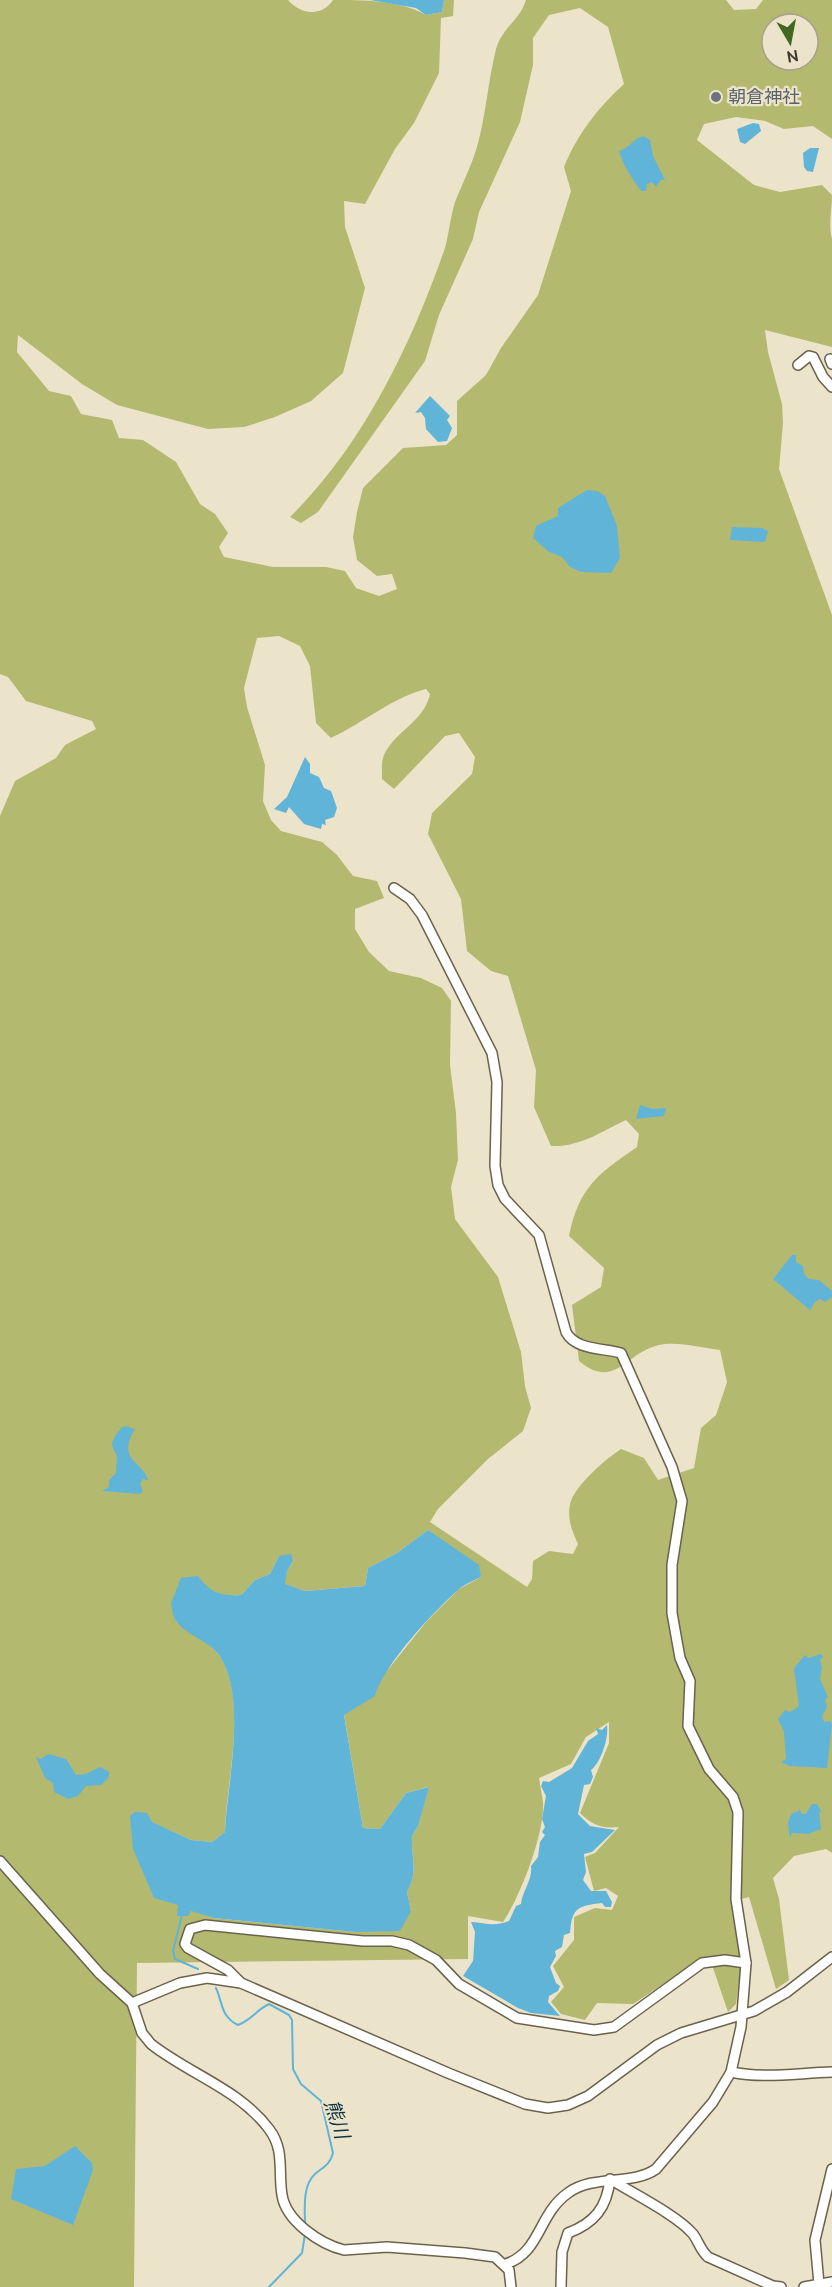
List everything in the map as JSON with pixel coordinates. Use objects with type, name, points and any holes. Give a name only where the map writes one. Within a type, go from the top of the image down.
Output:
[{"type":"street","points":[[798,365],[809,356],[813,357],[832,387]]},
{"type":"street","points":[[394,888],[410,899],[422,915],[492,1053],[497,1082],[495,1166],[498,1185],[505,1198],[539,1235],[566,1332],[570,1339],[580,1345],[621,1353],[679,1486],[682,1517],[672,1565],[672,1613],[680,1658],[690,1681],[688,1726],[709,1769],[733,1797],[738,1812],[736,1899],[746,1963],[737,2052],[730,2072],[713,2102],[656,2169],[647,2175],[610,2179],[569,2191],[555,2203],[527,2253],[506,2264]]},
{"type":"street","points":[[0,1861],[100,1974],[132,2003],[142,2033],[151,2044],[231,2094],[258,2115],[269,2129],[281,2153],[284,2204],[311,2233],[334,2247],[344,2250],[387,2247],[495,2257],[506,2264],[512,2287]]},
{"type":"street","points":[[241,1983],[228,1970],[188,1948],[185,1944],[190,1929],[205,1926],[363,1941],[392,1941],[409,1945],[436,1960],[456,1981],[517,2018],[605,2030],[614,2027],[702,1963],[725,1960],[746,1963]]},
{"type":"street","points":[[132,2003],[180,1983],[207,1978],[241,1983],[448,2073],[525,2104],[548,2109],[568,2105],[588,2096],[657,2044],[681,2033],[742,2016],[787,1992],[832,1957]]},
{"type":"street","points":[[730,2072],[748,2076],[832,2072]]},
{"type":"street","points":[[819,2284],[815,2240],[832,2169]]},
{"type":"street","points":[[561,2287],[562,2252],[568,2233],[585,2227],[595,2218],[608,2197],[610,2179]]},
{"type":"street","points":[[610,2179],[662,2211],[693,2234],[701,2251],[708,2257],[773,2286],[781,2287]]},
{"type":"street","points":[[804,2287],[832,2282]]},
{"type":"green space","points":[[0,0],[288,0],[304,11],[317,12],[323,10],[333,0],[356,0],[405,6],[426,15],[442,12],[444,0],[454,0],[453,16],[441,18],[439,73],[414,123],[395,149],[365,204],[344,201],[345,227],[365,288],[343,373],[311,401],[275,417],[244,427],[208,429],[117,405],[82,384],[18,335],[17,352],[49,391],[71,396],[81,414],[112,420],[119,438],[143,440],[176,462],[200,504],[215,514],[228,533],[219,547],[224,557],[273,567],[326,567],[345,571],[356,588],[379,596],[397,589],[392,574],[377,576],[357,560],[353,537],[363,488],[403,448],[446,445],[457,435],[457,401],[486,375],[501,348],[538,295],[571,191],[564,167],[569,155],[589,122],[624,84],[608,27],[580,8],[549,15],[533,38],[533,65],[520,122],[479,212],[473,239],[439,315],[425,361],[318,512],[301,523],[290,517],[340,459],[362,427],[382,393],[416,323],[444,251],[455,202],[477,147],[496,49],[502,35],[520,13],[526,0],[726,0],[734,10],[756,9],[763,0],[832,0],[832,139],[813,126],[784,129],[765,121],[736,117],[704,124],[697,140],[754,185],[780,192],[822,185],[832,195],[830,223],[832,347],[765,330],[768,352],[782,404],[783,423],[779,469],[832,615],[832,1853],[826,1849],[794,1856],[773,1878],[779,1899],[789,1980],[776,1989],[749,1897],[731,1902],[742,1955],[736,2004],[728,2012],[710,1959],[671,1979],[633,2004],[597,2003],[585,2020],[561,2014],[551,2002],[564,1987],[553,1966],[574,1940],[574,1917],[595,1908],[612,1910],[618,1896],[606,1888],[594,1891],[585,1857],[595,1853],[619,1827],[598,1825],[580,1813],[609,1743],[609,1722],[586,1737],[571,1764],[539,1778],[543,1815],[536,1847],[524,1881],[503,1922],[468,1916],[468,1959],[137,1963],[134,2287],[0,2287],[0,816],[15,781],[56,758],[65,745],[96,729],[92,721],[26,701],[8,677],[0,674]],"holes":[[[279,636],[300,646],[310,666],[316,723],[331,738],[402,698],[426,689],[430,694],[422,712],[395,739],[383,758],[382,779],[394,789],[445,736],[459,733],[475,757],[472,774],[432,813],[428,834],[461,899],[467,951],[491,971],[508,976],[536,1070],[534,1107],[551,1146],[562,1146],[581,1141],[626,1120],[639,1134],[637,1147],[611,1165],[592,1183],[578,1205],[573,1219],[569,1236],[604,1268],[601,1287],[572,1305],[579,1361],[591,1369],[602,1372],[620,1367],[648,1349],[659,1345],[682,1344],[720,1350],[727,1382],[716,1415],[701,1428],[694,1468],[658,1480],[644,1458],[621,1449],[615,1453],[592,1473],[578,1489],[570,1504],[570,1520],[578,1544],[573,1554],[549,1551],[533,1561],[532,1579],[527,1587],[430,1522],[438,1509],[488,1459],[523,1431],[531,1408],[525,1386],[521,1352],[498,1277],[455,1219],[451,1187],[458,1160],[456,1113],[450,1065],[451,1001],[442,988],[421,978],[389,971],[369,952],[355,929],[355,909],[384,898],[377,881],[353,876],[337,855],[322,842],[281,831],[271,820],[263,801],[265,765],[247,707],[244,688],[257,638]],[[428,1530],[481,1577],[459,1589],[427,1621],[378,1682],[374,1696],[344,1714],[363,1828],[380,1829],[406,1793],[428,1787],[418,1826],[412,1836],[414,1870],[407,1892],[411,1911],[355,1932],[214,1918],[191,1910],[178,1916],[179,1905],[147,1813],[151,1822],[191,1840],[212,1842],[225,1832],[234,1741],[234,1717],[233,1694],[228,1673],[219,1655],[205,1641],[176,1621],[209,1590],[222,1596],[241,1595],[255,1580],[270,1574],[279,1556],[293,1561],[287,1571],[284,1584],[305,1591],[365,1586],[368,1568],[397,1553]]]},
{"type":"water","points":[[370,0],[444,0],[442,12],[426,15],[416,8]]},
{"type":"water","points":[[753,123],[759,124],[761,131],[745,144],[740,142],[737,129]]},
{"type":"water","points":[[643,136],[650,140],[653,156],[665,180],[661,180],[656,187],[652,182],[647,184],[646,191],[641,191],[634,181],[619,151]]},
{"type":"water","points":[[810,148],[819,148],[813,172],[807,171],[804,167],[803,153]]},
{"type":"water","points":[[430,396],[450,416],[447,420],[452,428],[447,441],[438,442],[426,429],[425,418],[421,412],[415,413]]},
{"type":"water","points":[[587,490],[597,491],[605,496],[617,526],[620,558],[611,573],[581,572],[570,567],[562,557],[549,552],[533,538],[536,526],[558,516],[558,508]]},
{"type":"water","points":[[732,527],[762,528],[768,531],[765,542],[730,540]]},
{"type":"water","points":[[305,757],[310,764],[310,773],[319,777],[324,788],[331,791],[337,808],[334,817],[325,820],[326,825],[322,824],[321,829],[304,824],[289,807],[286,813],[274,809],[287,797]]},
{"type":"water","points":[[640,1105],[653,1109],[666,1108],[664,1116],[636,1119]]},
{"type":"water","points":[[792,1255],[796,1255],[796,1262],[803,1266],[804,1274],[809,1279],[819,1280],[832,1291],[832,1297],[825,1302],[820,1299],[810,1310],[773,1279]]},
{"type":"water","points":[[125,1426],[135,1429],[128,1448],[133,1460],[146,1474],[148,1480],[143,1479],[140,1484],[143,1491],[140,1494],[102,1491],[109,1487],[109,1480],[116,1473],[117,1456],[113,1442],[115,1436]]},
{"type":"water","points":[[428,1530],[479,1565],[481,1577],[459,1589],[423,1626],[398,1655],[375,1696],[344,1715],[363,1828],[380,1829],[406,1793],[429,1787],[418,1826],[412,1836],[414,1870],[407,1892],[411,1911],[400,1931],[355,1932],[214,1918],[191,1911],[188,1916],[177,1916],[178,1905],[154,1898],[133,1849],[130,1816],[135,1812],[147,1813],[152,1822],[191,1840],[212,1842],[225,1832],[234,1741],[232,1694],[228,1673],[215,1650],[180,1626],[174,1617],[171,1603],[181,1578],[198,1576],[216,1592],[241,1595],[255,1580],[270,1574],[279,1556],[291,1554],[293,1561],[287,1571],[285,1584],[305,1591],[365,1586],[368,1568],[397,1553]]},
{"type":"water","points":[[821,1654],[823,1657],[820,1660],[822,1667],[820,1679],[828,1697],[825,1700],[827,1707],[822,1716],[824,1722],[830,1721],[832,1724],[827,1768],[790,1766],[781,1762],[786,1759],[784,1732],[778,1719],[785,1710],[790,1712],[799,1706],[794,1668],[805,1655],[809,1658]]},
{"type":"water","points":[[607,1725],[604,1749],[595,1767],[591,1770],[593,1777],[590,1784],[584,1785],[578,1814],[590,1826],[615,1830],[592,1852],[584,1854],[586,1872],[583,1880],[591,1891],[606,1891],[612,1902],[611,1907],[605,1907],[602,1903],[578,1909],[572,1918],[570,1933],[564,1935],[562,1947],[555,1951],[556,1956],[550,1967],[556,1983],[560,1986],[558,1991],[549,1996],[548,2002],[560,2016],[531,2013],[518,2008],[463,1976],[473,1961],[475,1932],[471,1922],[504,1923],[509,1921],[516,1906],[521,1904],[531,1866],[538,1857],[540,1842],[545,1835],[542,1832],[545,1827],[542,1819],[546,1796],[541,1786],[543,1781],[549,1782],[572,1768],[588,1741],[598,1734],[596,1728],[602,1730]]},
{"type":"water","points":[[48,1754],[66,1759],[76,1775],[86,1774],[100,1767],[109,1772],[109,1777],[101,1785],[86,1786],[78,1796],[68,1799],[54,1792],[53,1783],[45,1778],[36,1757],[41,1759]]},
{"type":"water","points":[[812,1804],[817,1804],[822,1813],[819,1812],[821,1829],[808,1834],[792,1833],[790,1838],[788,1823],[791,1814],[799,1811],[799,1808],[802,1814],[806,1814]]},
{"type":"water","points":[[75,2146],[92,2163],[93,2170],[73,2225],[11,2199],[16,2169],[45,2166]]},
{"type":"waterway","name":"熊川","points":[[182,1915],[173,1951],[175,1959],[198,1969]]},
{"type":"waterway","name":"熊川","points":[[216,1988],[225,2014],[238,2025],[269,2004],[289,2015],[292,2020],[293,2069],[301,2084],[321,2101],[333,2153],[328,2163],[315,2174],[308,2185],[305,2198],[305,2225]]},
{"type":"waterway","name":"熊川","points":[[269,2287],[302,2253],[305,2234]]},
{"type":"place","name":"朝倉神社","points":[[716,97]]}]
